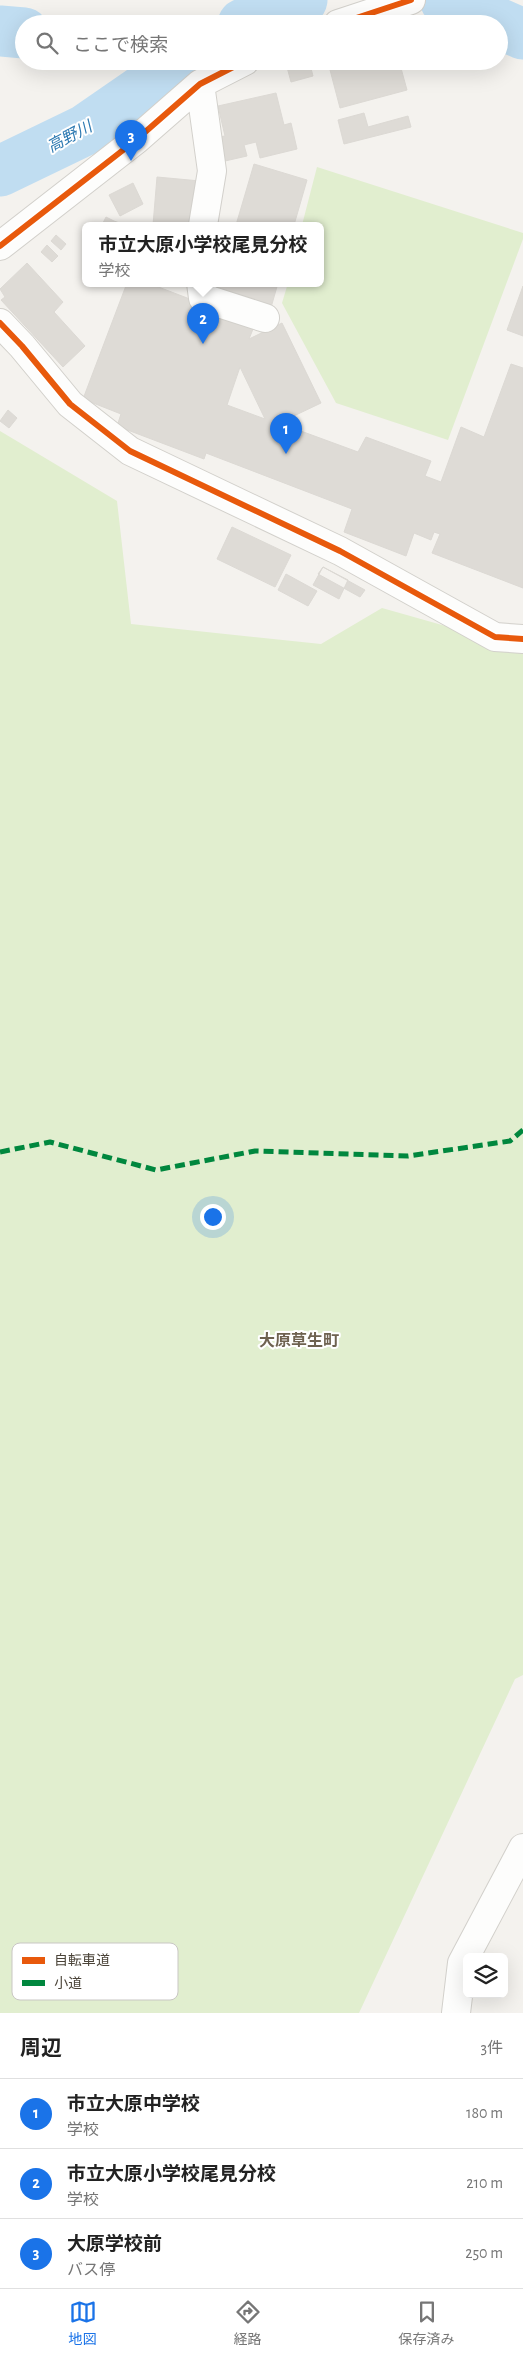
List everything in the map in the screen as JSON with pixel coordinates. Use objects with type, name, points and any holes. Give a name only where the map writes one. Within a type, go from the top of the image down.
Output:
[{"type":"street","points":[[365,15],[399,4]]},
{"type":"street","points":[[0,246],[136,140],[200,84],[227,70]]},
{"type":"street","points":[[200,84],[212,171],[204,222]]},
{"type":"street","points":[[202,287],[203,298],[264,318]]},
{"type":"street","points":[[0,323],[22,346],[70,404],[130,451],[340,551],[495,637],[523,639]]},
{"type":"street","points":[[456,2013],[462,1963],[523,1848]]},
{"type":"green space","points":[[317,167],[523,233],[523,239],[448,440],[336,403],[282,303],[287,287],[324,287],[324,222],[303,222]]},
{"type":"green space","points":[[0,431],[117,501],[131,624],[321,644],[382,608],[523,648],[523,1675],[515,1679],[359,2013],[0,2013]]},
{"type":"building","points":[[288,70],[311,70],[313,76],[291,82]]},
{"type":"building","points":[[330,70],[401,70],[407,90],[340,108]]},
{"type":"building","points":[[276,93],[284,125],[291,123],[297,149],[260,158],[256,142],[244,145],[247,156],[225,161],[219,137],[225,136],[218,106]]},
{"type":"building","points":[[364,113],[368,127],[408,116],[411,127],[344,144],[338,120]]},
{"type":"building","points":[[254,164],[307,180],[295,222],[237,222]]},
{"type":"building","points":[[157,177],[200,181],[196,222],[153,222]]},
{"type":"building","points":[[133,183],[143,204],[120,216],[109,195]]},
{"type":"building","points":[[106,217],[117,222],[104,222]]},
{"type":"building","points":[[56,235],[66,244],[61,250],[51,241]]},
{"type":"building","points":[[47,245],[58,256],[52,262],[41,252]]},
{"type":"building","points":[[27,263],[63,302],[54,312],[85,346],[63,367],[1,300],[5,297],[0,289]]},
{"type":"building","points":[[523,286],[523,336],[507,330]]},
{"type":"building","points":[[125,287],[158,287],[255,324],[249,339],[282,323],[321,403],[279,423],[358,452],[366,437],[431,461],[425,476],[441,482],[461,427],[484,437],[511,364],[523,368],[523,588],[432,553],[440,534],[434,532],[431,540],[414,533],[406,556],[344,532],[352,509],[206,453],[204,459],[117,426],[121,414],[83,399]],"holes":[[[240,367],[265,419],[227,405]]]},
{"type":"building","points":[[219,287],[277,287],[270,311],[216,295]]},
{"type":"building","points":[[8,410],[17,418],[9,428],[0,421]]},
{"type":"building","points":[[232,527],[291,555],[275,587],[217,559]]},
{"type":"building","points":[[323,567],[348,580],[339,599],[313,585]]},
{"type":"building","points":[[323,567],[365,590],[360,597],[318,574]]},
{"type":"building","points":[[286,574],[317,591],[308,606],[278,590]]},
{"type":"waterway","name":"高野川","points":[[262,15],[285,4],[302,0]]},
{"type":"waterway","name":"高野川","points":[[445,0],[479,15]]},
{"type":"waterway","name":"高野川","points":[[508,27],[523,34]]},
{"type":"waterway","points":[[0,31],[15,32]]},
{"type":"waterway","name":"高野川","points":[[0,171],[85,130],[172,70]]},
{"type":"marked path","points":[[0,1152],[50,1142],[156,1170],[255,1151],[408,1156],[510,1141],[523,1130]]},
{"type":"cycle path","points":[[365,15],[411,0]]},
{"type":"cycle path","points":[[0,246],[136,140],[200,84],[227,70]]},
{"type":"cycle path","points":[[0,323],[22,346],[70,404],[130,451],[340,551],[495,637],[523,639]]},
{"type":"place","name":"大原学校前","points":[[131,161]]},
{"type":"place","name":"市立大原小学校尾見分校","points":[[203,344]]},
{"type":"place","name":"市立大原中学校","points":[[286,454]]},
{"type":"district","name":"大原草生町","points":[[299,1340]]}]
